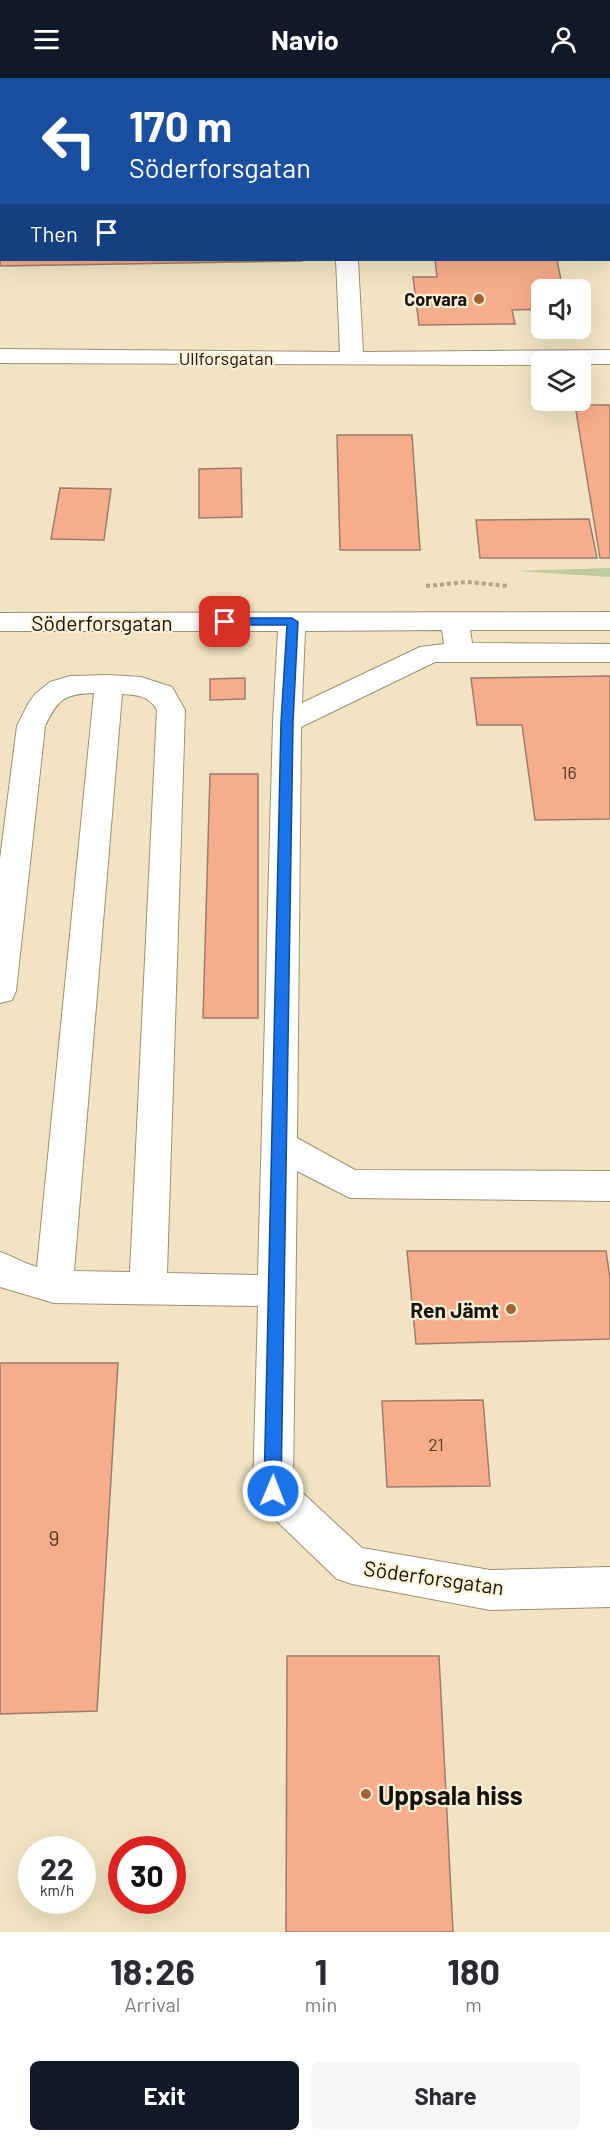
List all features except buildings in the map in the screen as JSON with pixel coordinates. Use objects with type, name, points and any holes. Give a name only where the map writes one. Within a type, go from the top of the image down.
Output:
[{"type":"street","points":[[347,261],[352,359]]},
{"type":"street","name":"Ullforsgatan","points":[[0,356],[352,359],[610,357]]},
{"type":"street","points":[[454,621],[460,652]]},
{"type":"street","points":[[292,622],[610,621]]},
{"type":"street","name":"Söderforsgatan","points":[[0,622],[292,622],[287,722],[273,1491],[352,1565],[490,1590],[610,1587]]},
{"type":"street","points":[[287,722],[430,653],[610,653]]},
{"type":"street","points":[[54,1287],[109,684]]},
{"type":"street","points":[[0,992],[31,726],[40,703],[53,690],[73,685],[141,686],[162,694],[171,710],[148,1288]]},
{"type":"street","points":[[280,1145],[350,1184],[610,1186]]},
{"type":"street","points":[[0,1268],[5,1272],[54,1287],[277,1291]]},
{"type":"green space","points":[[610,568],[610,577],[517,571]]},
{"type":"place","name":"Corvara","points":[[479,299]]},
{"type":"place","name":"Ren Jämt","points":[[511,1309]]},
{"type":"place","name":"Uppsala hiss","points":[[366,1794]]},
{"type":"route","points":[[225,622],[292,622],[287,722],[273,1491]]}]
